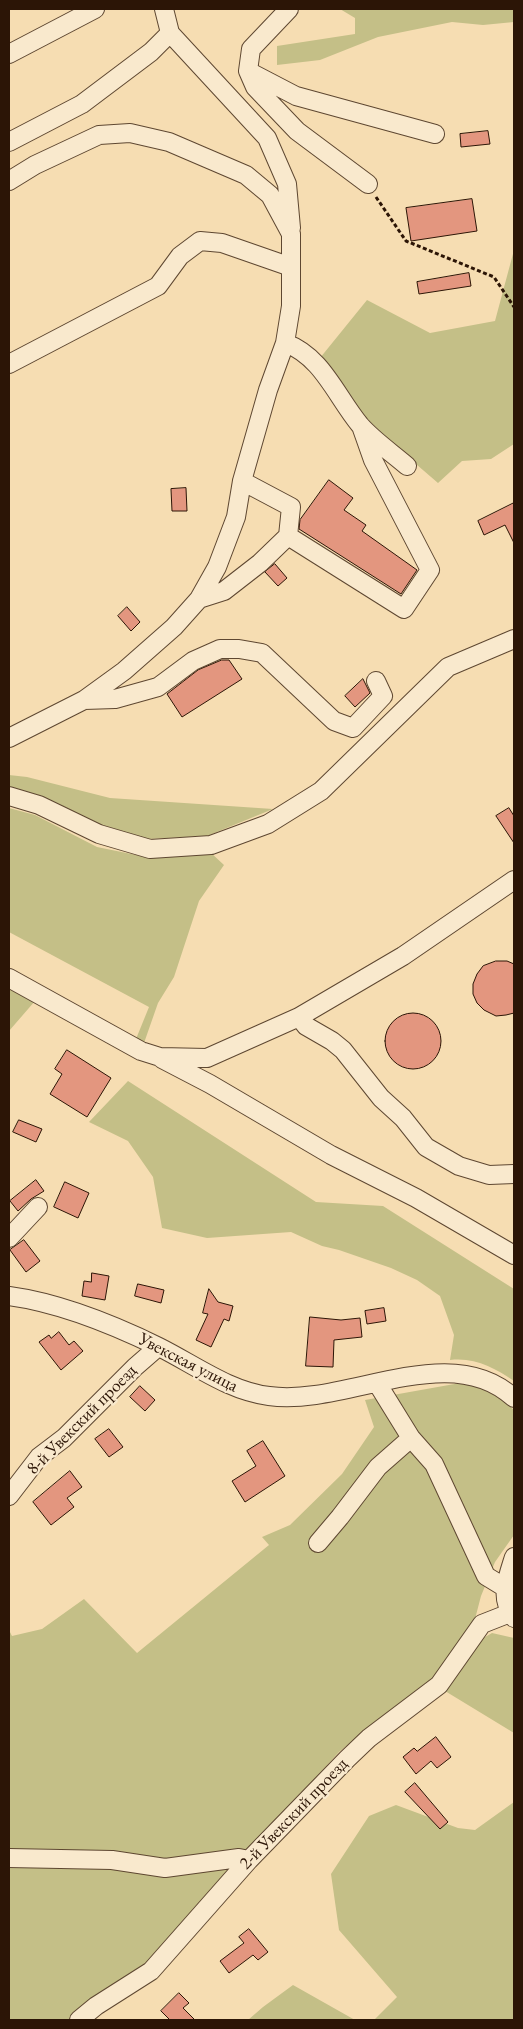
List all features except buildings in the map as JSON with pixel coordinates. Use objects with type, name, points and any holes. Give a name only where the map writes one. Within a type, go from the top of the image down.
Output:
[{"type":"street","points":[[9,54],[95,9]]},
{"type":"street","points":[[9,738],[84,700],[138,659],[174,627],[199,600],[217,567],[232,526],[242,481],[268,390],[285,343],[291,306],[287,184],[267,138],[170,33],[164,9]]},
{"type":"street","points":[[289,9],[251,48],[248,71],[255,88],[297,131],[368,184]]},
{"type":"street","points":[[9,142],[82,104],[151,52],[170,33]]},
{"type":"street","points":[[248,71],[296,96],[434,134]]},
{"type":"street","points":[[9,181],[35,165],[99,135],[130,133],[169,142],[246,174],[270,195],[290,234]]},
{"type":"street","points":[[9,364],[158,286],[180,256],[200,241],[222,243],[291,267]]},
{"type":"street","points":[[285,343],[298,348],[316,363],[361,426],[407,466]]},
{"type":"street","points":[[288,536],[404,609],[430,570],[373,460],[361,426]]},
{"type":"street","points":[[199,600],[224,591],[260,563],[288,536],[291,507],[242,481]]},
{"type":"street","points":[[9,796],[39,805],[99,834],[150,849],[211,845],[268,824],[321,791],[448,667],[514,639]]},
{"type":"street","points":[[84,700],[114,699],[158,688],[193,661],[220,649],[239,649],[262,652],[334,722],[353,728],[383,696],[376,681]]},
{"type":"street","points":[[160,1057],[207,1058],[299,1017],[403,956],[514,880]]},
{"type":"street","points":[[9,978],[141,1051],[160,1057],[210,1084],[331,1155],[416,1198],[514,1255]]},
{"type":"street","points":[[299,1017],[306,1026],[332,1041],[343,1050],[381,1098],[403,1118],[426,1147],[459,1166],[489,1175],[514,1174]]},
{"type":"street","points":[[9,1238],[38,1207]]},
{"type":"street","name":"Увекская улица","points":[[9,1296],[67,1309],[113,1326],[158,1347],[240,1391],[269,1397],[298,1398],[430,1374],[457,1373],[483,1378],[506,1390],[514,1398]]},
{"type":"street","name":"8-й Увекский проезд","points":[[9,1496],[40,1457],[64,1438],[135,1367],[158,1347]]},
{"type":"street","points":[[378,1383],[411,1438],[434,1464],[486,1576],[504,1586]]},
{"type":"street","points":[[318,1542],[340,1517],[378,1467],[411,1438]]},
{"type":"street","points":[[512,1615],[504,1586],[514,1557]]},
{"type":"street","name":"2-й Увекский проезд","points":[[79,2020],[96,2006],[151,1971],[249,1860],[347,1759],[369,1738],[439,1684],[482,1624],[512,1615]]},
{"type":"street","points":[[9,1858],[112,1860],[165,1868],[239,1858],[249,1860]]},
{"type":"path","points":[[368,184],[406,241],[494,277],[514,307]]},
{"type":"shaded area","points":[[340,9],[514,9],[514,22],[483,25],[452,22],[378,37],[320,60],[277,65],[277,46],[355,34],[355,18]]},
{"type":"shaded area","points":[[514,250],[514,444],[491,459],[462,461],[438,483],[373,427],[320,358],[367,300],[430,333],[495,321]]},
{"type":"shaded area","points":[[9,775],[27,777],[110,798],[273,809],[207,836],[148,839],[99,824],[42,796],[9,787]]},
{"type":"shaded area","points":[[9,808],[35,815],[97,847],[151,858],[210,852],[224,865],[199,901],[174,977],[158,1003],[144,1043],[136,1039],[149,1007],[9,932]]},
{"type":"shaded area","points":[[9,987],[35,1001],[9,1031]]},
{"type":"shaded area","points":[[128,1081],[316,1202],[383,1206],[514,1289],[514,1381],[484,1364],[468,1360],[450,1360],[454,1335],[440,1296],[417,1280],[391,1268],[322,1246],[291,1232],[207,1238],[162,1228],[153,1177],[128,1141],[89,1122]]},
{"type":"shaded area","points":[[460,1383],[489,1392],[514,1410],[514,1535],[495,1562],[481,1596],[475,1619],[431,1682],[394,1707],[339,1752],[146,1966],[72,2020],[9,2020],[9,1630],[12,1636],[42,1629],[84,1599],[137,1653],[269,1545],[262,1537],[290,1525],[342,1474],[374,1427],[365,1400]]},
{"type":"shaded area","points":[[492,1633],[514,1638],[514,1733],[445,1691],[480,1640]]},
{"type":"shaded area","points":[[514,1802],[514,2020],[374,2020],[397,1997],[339,1930],[331,1874],[369,1816],[396,1805],[458,1828],[475,1830]]},
{"type":"shaded area","points":[[293,1985],[355,2020],[248,2020]]}]
